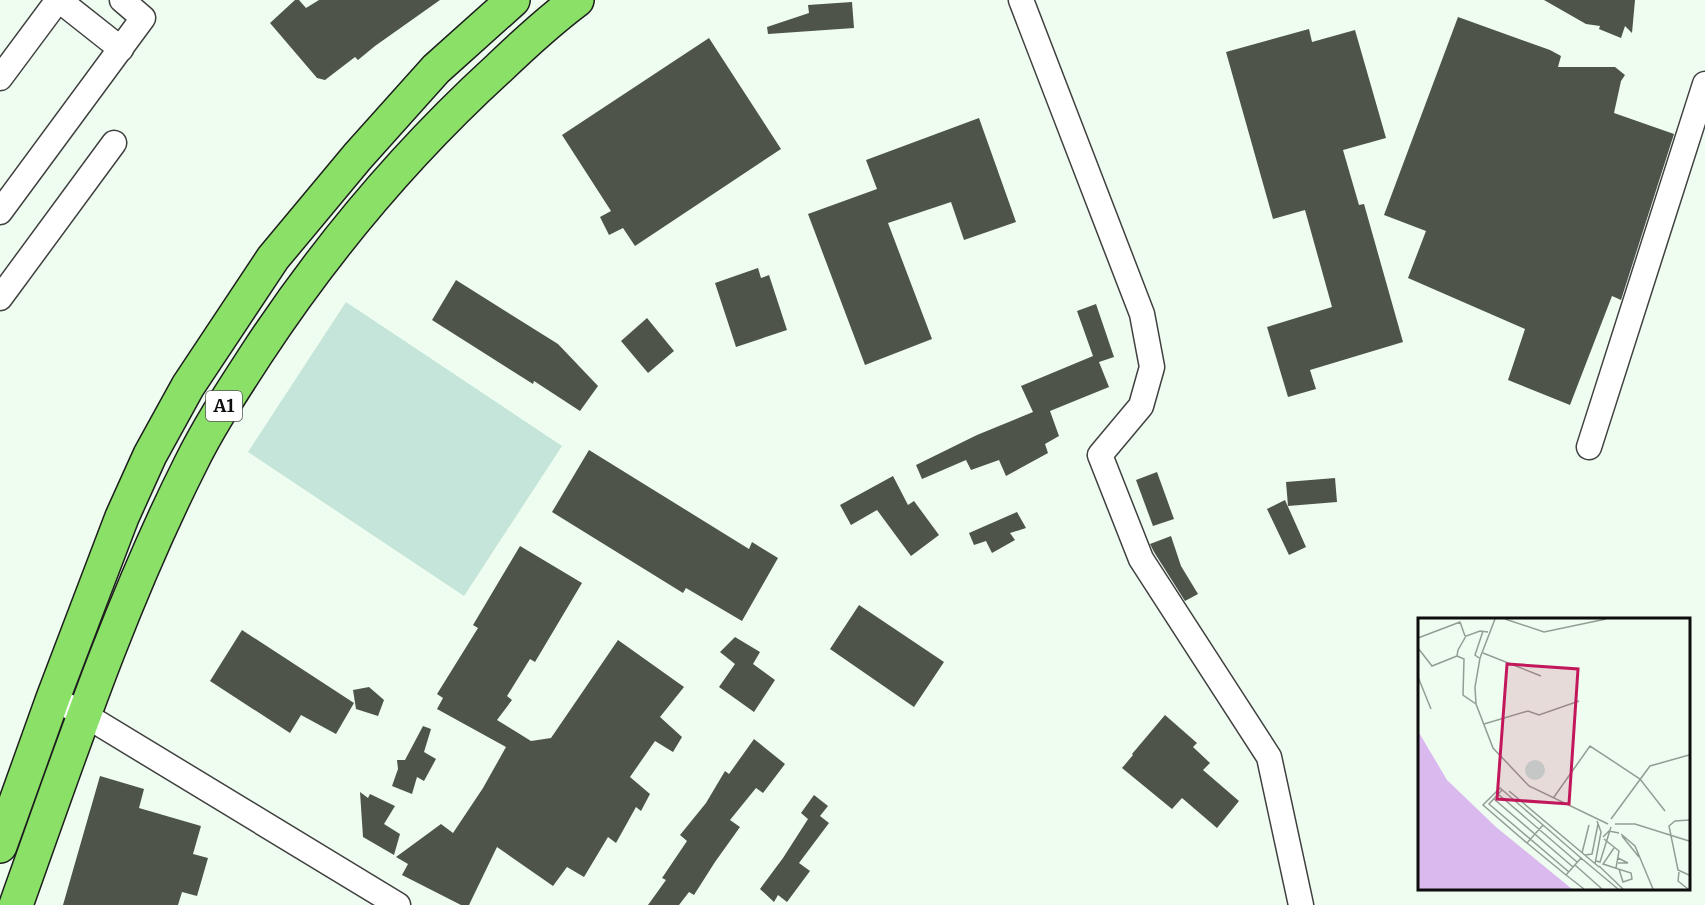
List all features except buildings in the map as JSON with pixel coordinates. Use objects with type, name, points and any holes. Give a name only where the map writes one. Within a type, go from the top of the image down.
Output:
[{"type":"highway","name":"A1","points":[[0,846],[122,517],[150,455],[188,386],[273,258],[352,163],[436,69],[513,0]]},
{"type":"highway","name":"A1","points":[[16,905],[138,575],[190,463],[232,391],[285,311],[346,229],[451,112],[555,17],[577,0]]},
{"type":"lane","points":[[0,78],[59,0],[121,49]]},
{"type":"lane","points":[[0,213],[143,18],[122,0]]},
{"type":"lane","points":[[1021,0],[1142,314],[1152,367],[1141,406],[1100,454],[1141,559],[1269,757],[1301,905]]},
{"type":"lane","points":[[1589,447],[1705,84]]},
{"type":"lane","points":[[0,298],[114,143]]},
{"type":"lane","points":[[53,698],[85,715],[398,905]]},
{"type":"shaded area","points":[[346,302],[562,446],[464,596],[248,452]]}]
